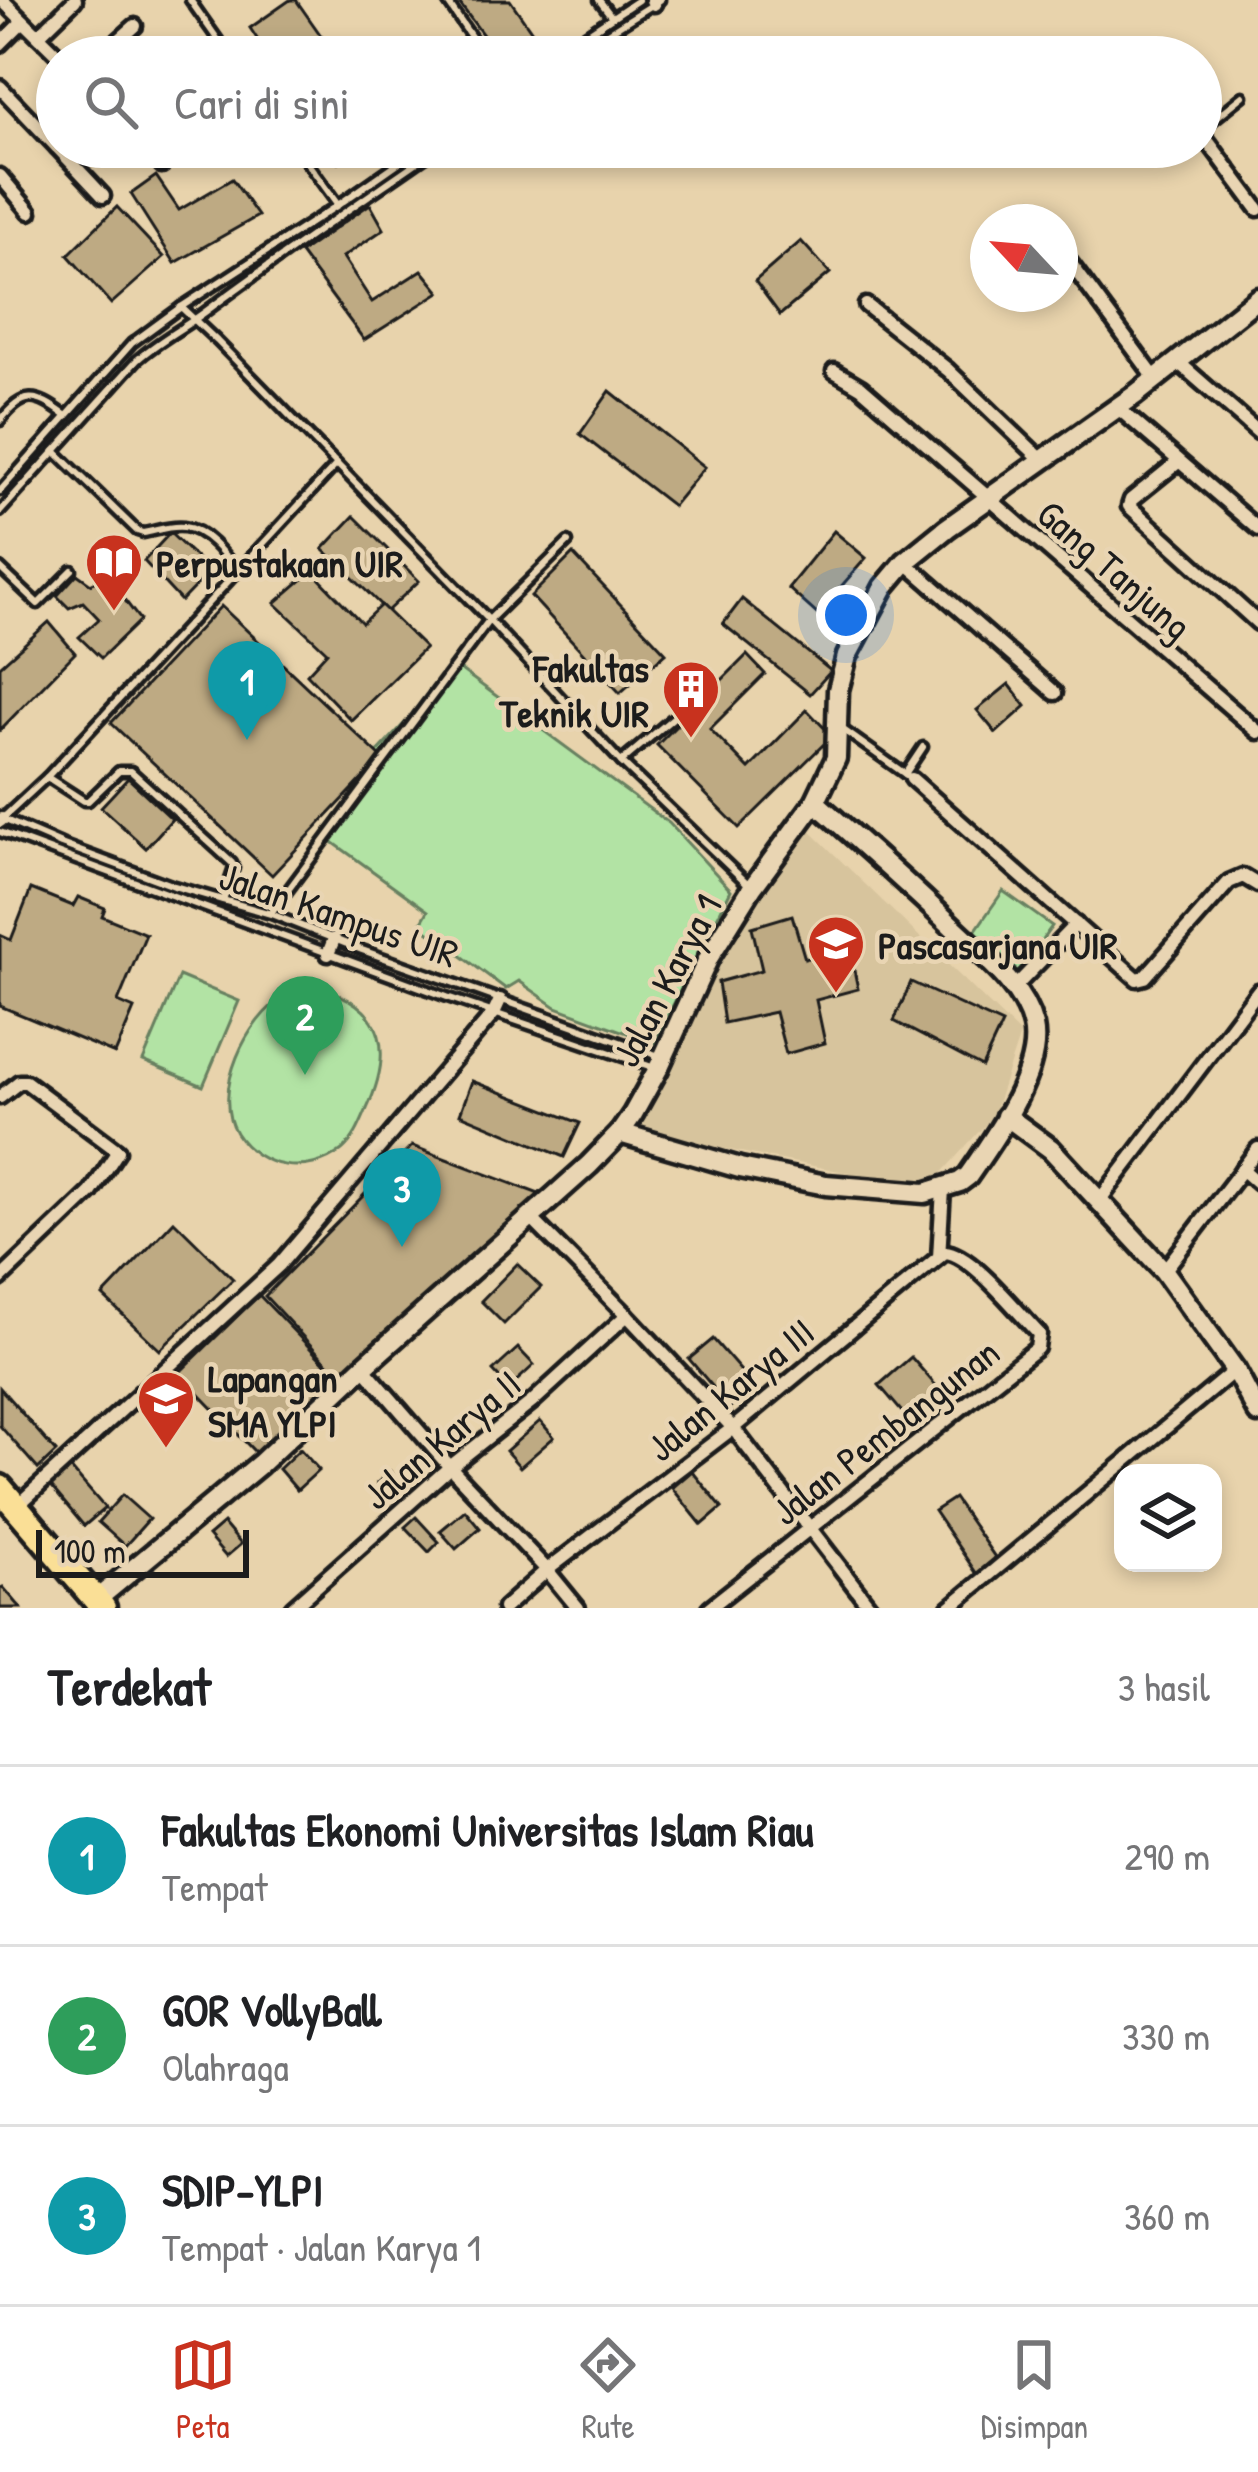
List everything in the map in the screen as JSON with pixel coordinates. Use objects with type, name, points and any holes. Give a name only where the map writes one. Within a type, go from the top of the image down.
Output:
[{"type":"highway","points":[[5,1500],[96,1605]]},
{"type":"street","points":[[2,0],[39,35],[75,0]]},
{"type":"street","points":[[0,44],[23,21]]},
{"type":"street","points":[[124,36],[135,26]]},
{"type":"street","points":[[0,87],[36,125]]},
{"type":"street","points":[[1222,159],[1258,208]]},
{"type":"street","points":[[77,168],[104,196]]},
{"type":"street","points":[[0,176],[5,192],[30,212]]},
{"type":"street","points":[[1078,273],[1156,378]]},
{"type":"street","name":"Jalan Karya 1","points":[[96,1605],[260,1464],[620,1133],[660,1064],[700,972],[752,888],[815,802],[836,758],[838,690],[847,656],[884,587],[905,562],[1258,298]]},
{"type":"street","points":[[866,305],[948,370],[1042,460]]},
{"type":"street","points":[[1178,362],[1258,432]]},
{"type":"street","name":"Gang Tanjung","points":[[834,371],[861,387],[1258,732]]},
{"type":"street","points":[[1117,407],[1258,529]]},
{"type":"street","points":[[1178,462],[1129,506],[1258,622]]},
{"type":"street","points":[[905,562],[1055,693]]},
{"type":"street","points":[[909,776],[1134,977],[1142,979],[1229,882],[1243,876],[1258,885]]},
{"type":"street","points":[[620,1133],[740,1168],[826,1185],[925,1193],[968,1176],[1006,1116],[1026,1078],[1034,1029],[1014,988],[815,802]]},
{"type":"street","points":[[1014,988],[1076,924]]},
{"type":"street","points":[[328,954],[334,939]]},
{"type":"street","points":[[1099,1201],[1258,991]]},
{"type":"street","points":[[5,1500],[279,1265],[497,1006]]},
{"type":"street","points":[[0,1097],[26,1082],[118,1150],[91,1192],[0,1279]]},
{"type":"street","points":[[1006,1116],[1051,1149],[1164,1271],[1234,1370],[1258,1413]]},
{"type":"street","points":[[1164,1271],[1258,1149]]},
{"type":"street","points":[[1242,1169],[1258,1183]]},
{"type":"street","points":[[939,1257],[943,1189]]},
{"type":"street","points":[[530,1217],[733,1428],[871,1608]]},
{"type":"street","name":"Jalan Pembangunan","points":[[709,1608],[1040,1343],[1039,1334],[977,1269],[957,1253],[939,1257]]},
{"type":"street","name":"Jalan Karya III","points":[[504,1608],[733,1428],[939,1257]]},
{"type":"street","name":"Jalan Karya II","points":[[292,1608],[627,1315]]},
{"type":"street","points":[[363,1367],[578,1608]]},
{"type":"street","points":[[949,1608],[965,1603],[1234,1370]]},
{"type":"lane","points":[[190,0],[215,36]]},
{"type":"lane","points":[[446,0],[471,36]]},
{"type":"lane","points":[[599,0],[612,17]]},
{"type":"lane","points":[[584,36],[638,0]]},
{"type":"lane","points":[[601,36],[655,1]]},
{"type":"lane","points":[[1222,114],[1243,96]]},
{"type":"lane","points":[[311,168],[341,209]]},
{"type":"lane","points":[[0,512],[154,344],[194,320],[395,168]]},
{"type":"lane","points":[[0,491],[132,343],[181,307],[406,168]]},
{"type":"lane","points":[[181,307],[489,620],[621,762],[752,888]]},
{"type":"lane","points":[[0,421],[22,398],[48,402],[65,416]]},
{"type":"lane","points":[[55,451],[136,531],[185,527],[200,532],[238,572]]},
{"type":"lane","points":[[1,822],[338,464]]},
{"type":"lane","points":[[271,914],[489,620],[568,542]]},
{"type":"lane","points":[[0,568],[38,604],[72,570]]},
{"type":"lane","points":[[621,762],[693,701]]},
{"type":"lane","points":[[838,726],[909,776],[923,747]]},
{"type":"lane","points":[[47,777],[88,801],[119,771],[131,771],[232,862],[223,900]]},
{"type":"lane","name":"Jalan Kampus UIR","points":[[1,822],[271,914],[497,1006],[660,1064]]},
{"type":"lane","name":"Jalan Kampus UIR","points":[[1,822],[328,954],[497,1006],[660,1064]]},
{"type":"shaded area","name":"Pascasarjana UIR","points":[[803,824],[1020,1034],[993,1116],[928,1188],[631,1131],[709,957]]},
{"type":"green space","points":[[457,667],[669,823],[731,890],[654,1043],[556,1007],[519,981],[506,989],[420,925],[428,911],[327,838],[375,755]]},
{"type":"green space","points":[[1003,891],[1052,926],[1019,972],[971,937]]},
{"type":"green space","points":[[179,976],[239,1001],[203,1086],[143,1061]]},
{"type":"green space","points":[[321,988],[343,997],[372,1020],[379,1035],[380,1070],[361,1122],[346,1146],[314,1164],[285,1165],[257,1155],[236,1133],[229,1116],[230,1077],[246,1038],[271,1007],[293,992]]},
{"type":"building","points":[[296,0],[321,36],[255,36],[250,28]]},
{"type":"building","points":[[457,0],[510,0],[535,36],[484,36]]},
{"type":"building","points":[[156,176],[179,210],[232,179],[258,216],[175,263],[131,194]]},
{"type":"building","points":[[370,204],[384,229],[343,257],[372,302],[422,270],[440,292],[364,340],[300,253]]},
{"type":"building","points":[[117,207],[164,257],[111,304],[68,255]]},
{"type":"building","points":[[801,241],[830,273],[780,315],[755,281]]},
{"type":"building","points":[[610,391],[705,467],[673,506],[580,434]]},
{"type":"building","points":[[354,516],[419,581],[387,611],[323,549]]},
{"type":"building","points":[[834,531],[866,558],[817,614],[788,588]]},
{"type":"building","points":[[170,533],[210,571],[181,601],[144,561]]},
{"type":"building","points":[[573,554],[666,653],[620,693],[531,596]]},
{"type":"building","points":[[312,571],[362,623],[381,605],[425,648],[351,720],[307,674],[327,652],[275,603]]},
{"type":"building","name":"Perpustakaan UIR","points":[[77,574],[91,584],[105,574],[140,620],[101,658],[79,637],[99,619],[83,602],[69,608],[57,596]]},
{"type":"building","points":[[742,599],[831,671],[810,694],[723,624]]},
{"type":"building","points":[[221,606],[382,758],[272,875],[111,723]]},
{"type":"building","points":[[49,622],[75,653],[0,730],[0,666]]},
{"type":"building","name":"Fakultas Teknik UIR","points":[[747,655],[765,674],[710,729],[749,769],[807,710],[832,736],[739,828],[657,745]]},
{"type":"building","points":[[1009,684],[1026,706],[996,733],[977,710]]},
{"type":"building","points":[[128,778],[172,819],[146,848],[101,807]]},
{"type":"building","points":[[31,889],[73,906],[78,897],[105,908],[102,916],[146,934],[118,1002],[134,1009],[115,1054],[0,1006],[0,935],[11,940]]},
{"type":"building","points":[[792,915],[805,959],[849,946],[858,989],[816,1000],[825,1043],[786,1054],[775,1012],[724,1023],[718,982],[762,970],[752,927]]},
{"type":"building","points":[[911,982],[1002,1024],[982,1067],[894,1021]]},
{"type":"building","points":[[472,1081],[580,1123],[564,1157],[460,1114]]},
{"type":"building","points":[[412,1146],[547,1197],[343,1376],[265,1296]]},
{"type":"building","points":[[174,1221],[233,1279],[160,1350],[103,1296]]},
{"type":"building","points":[[517,1264],[541,1287],[504,1324],[481,1301]]},
{"type":"building","points":[[259,1295],[336,1375],[256,1453],[179,1373]]},
{"type":"building","points":[[713,1339],[754,1386],[730,1407],[689,1359]]},
{"type":"building","points":[[518,1348],[534,1365],[509,1388],[493,1371]]},
{"type":"building","points":[[911,1357],[951,1403],[918,1431],[879,1385]]},
{"type":"building","points":[[0,1388],[56,1452],[38,1469],[0,1426]]},
{"type":"building","points":[[540,1421],[554,1437],[520,1467],[506,1451]]},
{"type":"building","points":[[300,1449],[319,1470],[297,1490],[279,1469]]},
{"type":"building","points":[[68,1465],[105,1508],[84,1526],[48,1483]]},
{"type":"building","points":[[390,1471],[405,1487],[392,1499],[377,1483]]},
{"type":"building","points":[[692,1471],[722,1508],[702,1525],[672,1488]]},
{"type":"building","points":[[122,1495],[149,1519],[125,1546],[98,1522]]},
{"type":"building","points":[[954,1498],[1001,1566],[981,1580],[934,1511]]},
{"type":"building","points":[[465,1510],[480,1528],[456,1549],[440,1531]]},
{"type":"building","points":[[416,1517],[439,1542],[429,1552],[405,1527]]},
{"type":"building","points":[[223,1523],[241,1544],[226,1557],[208,1536]]},
{"type":"building","points":[[3,1587],[21,1608],[0,1608]]},
{"type":"place","name":"Perpustakaan UIR","points":[[114,613]]},
{"type":"place","name":"Fakultas Ekonomi Universitas Islam Riau","points":[[247,740]]},
{"type":"place","name":"Fakultas Teknik UIR","points":[[691,740]]},
{"type":"place","name":"Pascasarjana UIR","points":[[836,995]]},
{"type":"place","name":"GOR VollyBall","points":[[305,1075]]},
{"type":"place","name":"SDIP-YLPI","points":[[402,1247]]},
{"type":"place","name":"Lapangan SMA YLPI","points":[[166,1450]]}]
